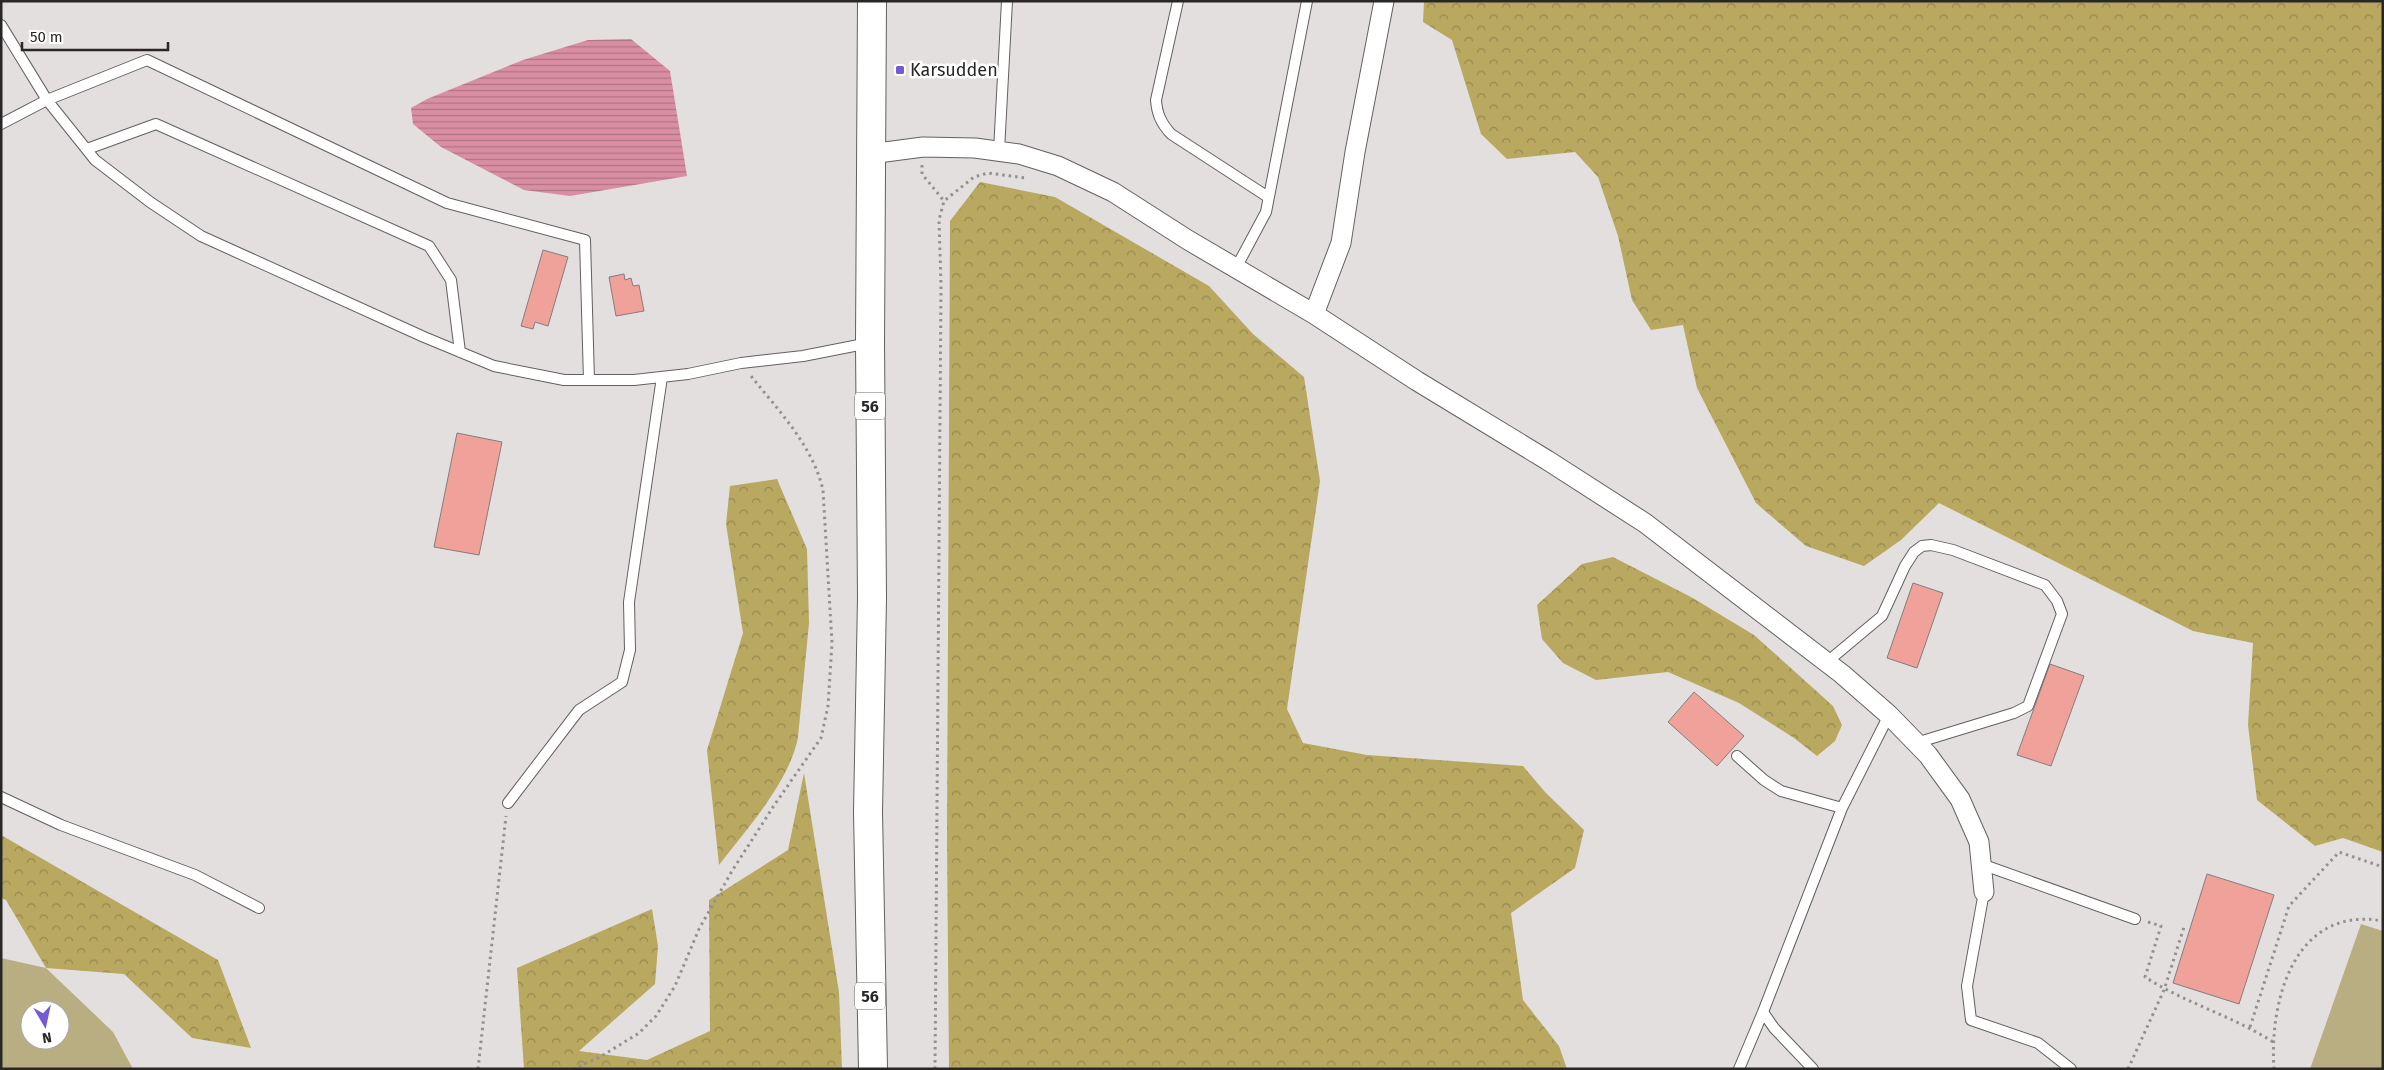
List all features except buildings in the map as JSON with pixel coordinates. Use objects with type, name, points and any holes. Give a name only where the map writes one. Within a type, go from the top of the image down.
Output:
[{"type":"highway","name":"56","points":[[872,1],[870,154],[872,598],[868,812],[873,1069]]},
{"type":"street","points":[[1314,314],[1341,243],[1355,152],[1384,1]]},
{"type":"street","points":[[870,154],[923,147],[975,148],[1019,154],[1058,166],[1113,192],[1188,240],[1314,314],[1417,381],[1547,460],[1645,523],[1827,662],[1889,715],[1928,755],[1960,799],[1979,842],[1984,892]]},
{"type":"lane","points":[[998,151],[1007,1]]},
{"type":"lane","points":[[1178,1],[1156,100],[1157,111],[1162,123],[1171,134],[1268,197]]},
{"type":"lane","points":[[1236,268],[1266,212],[1307,1]]},
{"type":"lane","points":[[1,25],[47,100],[95,160],[150,202],[201,236],[494,366],[564,380],[662,377],[688,374],[741,363],[803,356],[870,343]]},
{"type":"lane","points":[[1,124],[47,100],[147,60],[447,203],[585,240],[589,380]]},
{"type":"lane","points":[[87,150],[156,124],[429,246],[451,280],[460,352]]},
{"type":"lane","points":[[508,803],[580,710],[622,682],[630,650],[629,602],[662,377]]},
{"type":"lane","points":[[1827,662],[1882,616],[1905,566],[1914,552],[1922,546],[1931,545],[1953,550],[2045,585],[2057,601],[2062,614],[2028,706],[2014,713],[1916,742]]},
{"type":"lane","points":[[1739,1069],[1842,808],[1889,715]]},
{"type":"lane","points":[[1737,756],[1764,780],[1781,791],[1842,808]]},
{"type":"lane","points":[[1,797],[61,825],[195,875],[259,908]]},
{"type":"lane","points":[[1981,864],[2135,919]]},
{"type":"lane","points":[[1984,892],[1966,986],[1971,1020],[2038,1043],[2071,1069]]},
{"type":"lane","points":[[1763,1012],[1774,1028],[1813,1069]]},
{"type":"path","points":[[923,147],[922,174],[944,201]]},
{"type":"path","points":[[935,1069],[941,286],[939,220],[944,201],[974,177],[988,173],[1027,178]]},
{"type":"path","points":[[573,1069],[600,1057],[639,1033],[656,1016],[675,986],[699,929],[732,871],[774,804],[821,738],[828,706],[832,643],[823,490],[819,474],[811,457],[782,415],[741,363]]},
{"type":"path","points":[[478,1069],[508,803]]},
{"type":"path","points":[[2250,1027],[2289,906],[2339,852],[2383,867]]},
{"type":"path","points":[[2274,1069],[2273,1042],[2276,1012],[2291,964],[2307,943],[2324,928],[2348,920],[2366,918],[2383,921]]},
{"type":"path","points":[[2135,919],[2161,926],[2144,977],[2164,990],[2250,1027],[2273,1042]]},
{"type":"path","points":[[2128,1069],[2164,990],[2185,924]]},
{"type":"shaded area","points":[[631,39],[670,71],[687,176],[570,196],[524,190],[441,147],[413,124],[411,108],[427,99],[523,60],[588,40]]},
{"type":"shaded area","points":[[2361,924],[2383,931],[2383,1069],[2310,1069]]},
{"type":"shaded area","points":[[1,958],[46,968],[113,1032],[133,1069],[1,1069]]},
{"type":"green space","points":[[1424,1],[2383,1],[2383,852],[2343,838],[2315,846],[2257,800],[2248,725],[2253,643],[2193,631],[1939,503],[1901,540],[1864,566],[1806,546],[1756,503],[1697,388],[1683,325],[1651,330],[1632,300],[1618,236],[1598,177],[1575,152],[1507,159],[1481,134],[1452,40],[1423,22]]},
{"type":"green space","points":[[980,182],[1055,197],[1209,286],[1253,334],[1304,377],[1320,481],[1287,709],[1303,743],[1367,755],[1523,766],[1545,792],[1584,830],[1575,868],[1511,913],[1523,1000],[1559,1046],[1567,1069],[949,1069],[947,837],[950,221]]},
{"type":"green space","points":[[777,479],[807,549],[809,623],[798,737],[786,771],[777,788],[719,865],[707,750],[743,633],[726,524],[730,486]]},
{"type":"green space","points":[[1613,557],[1691,597],[1754,635],[1833,706],[1842,725],[1835,741],[1817,756],[1794,738],[1739,703],[1668,672],[1596,680],[1563,663],[1542,639],[1537,605],[1582,564]]},
{"type":"green space","points":[[804,773],[839,992],[842,1069],[524,1069],[517,968],[652,909],[658,946],[655,984],[579,1051],[647,1060],[710,1031],[709,900],[788,850]]},
{"type":"green space","points":[[1,835],[218,960],[251,1048],[192,1038],[124,974],[46,968],[6,900],[1,898]]},
{"type":"place","name":"Karsudden","points":[[900,70]]}]
